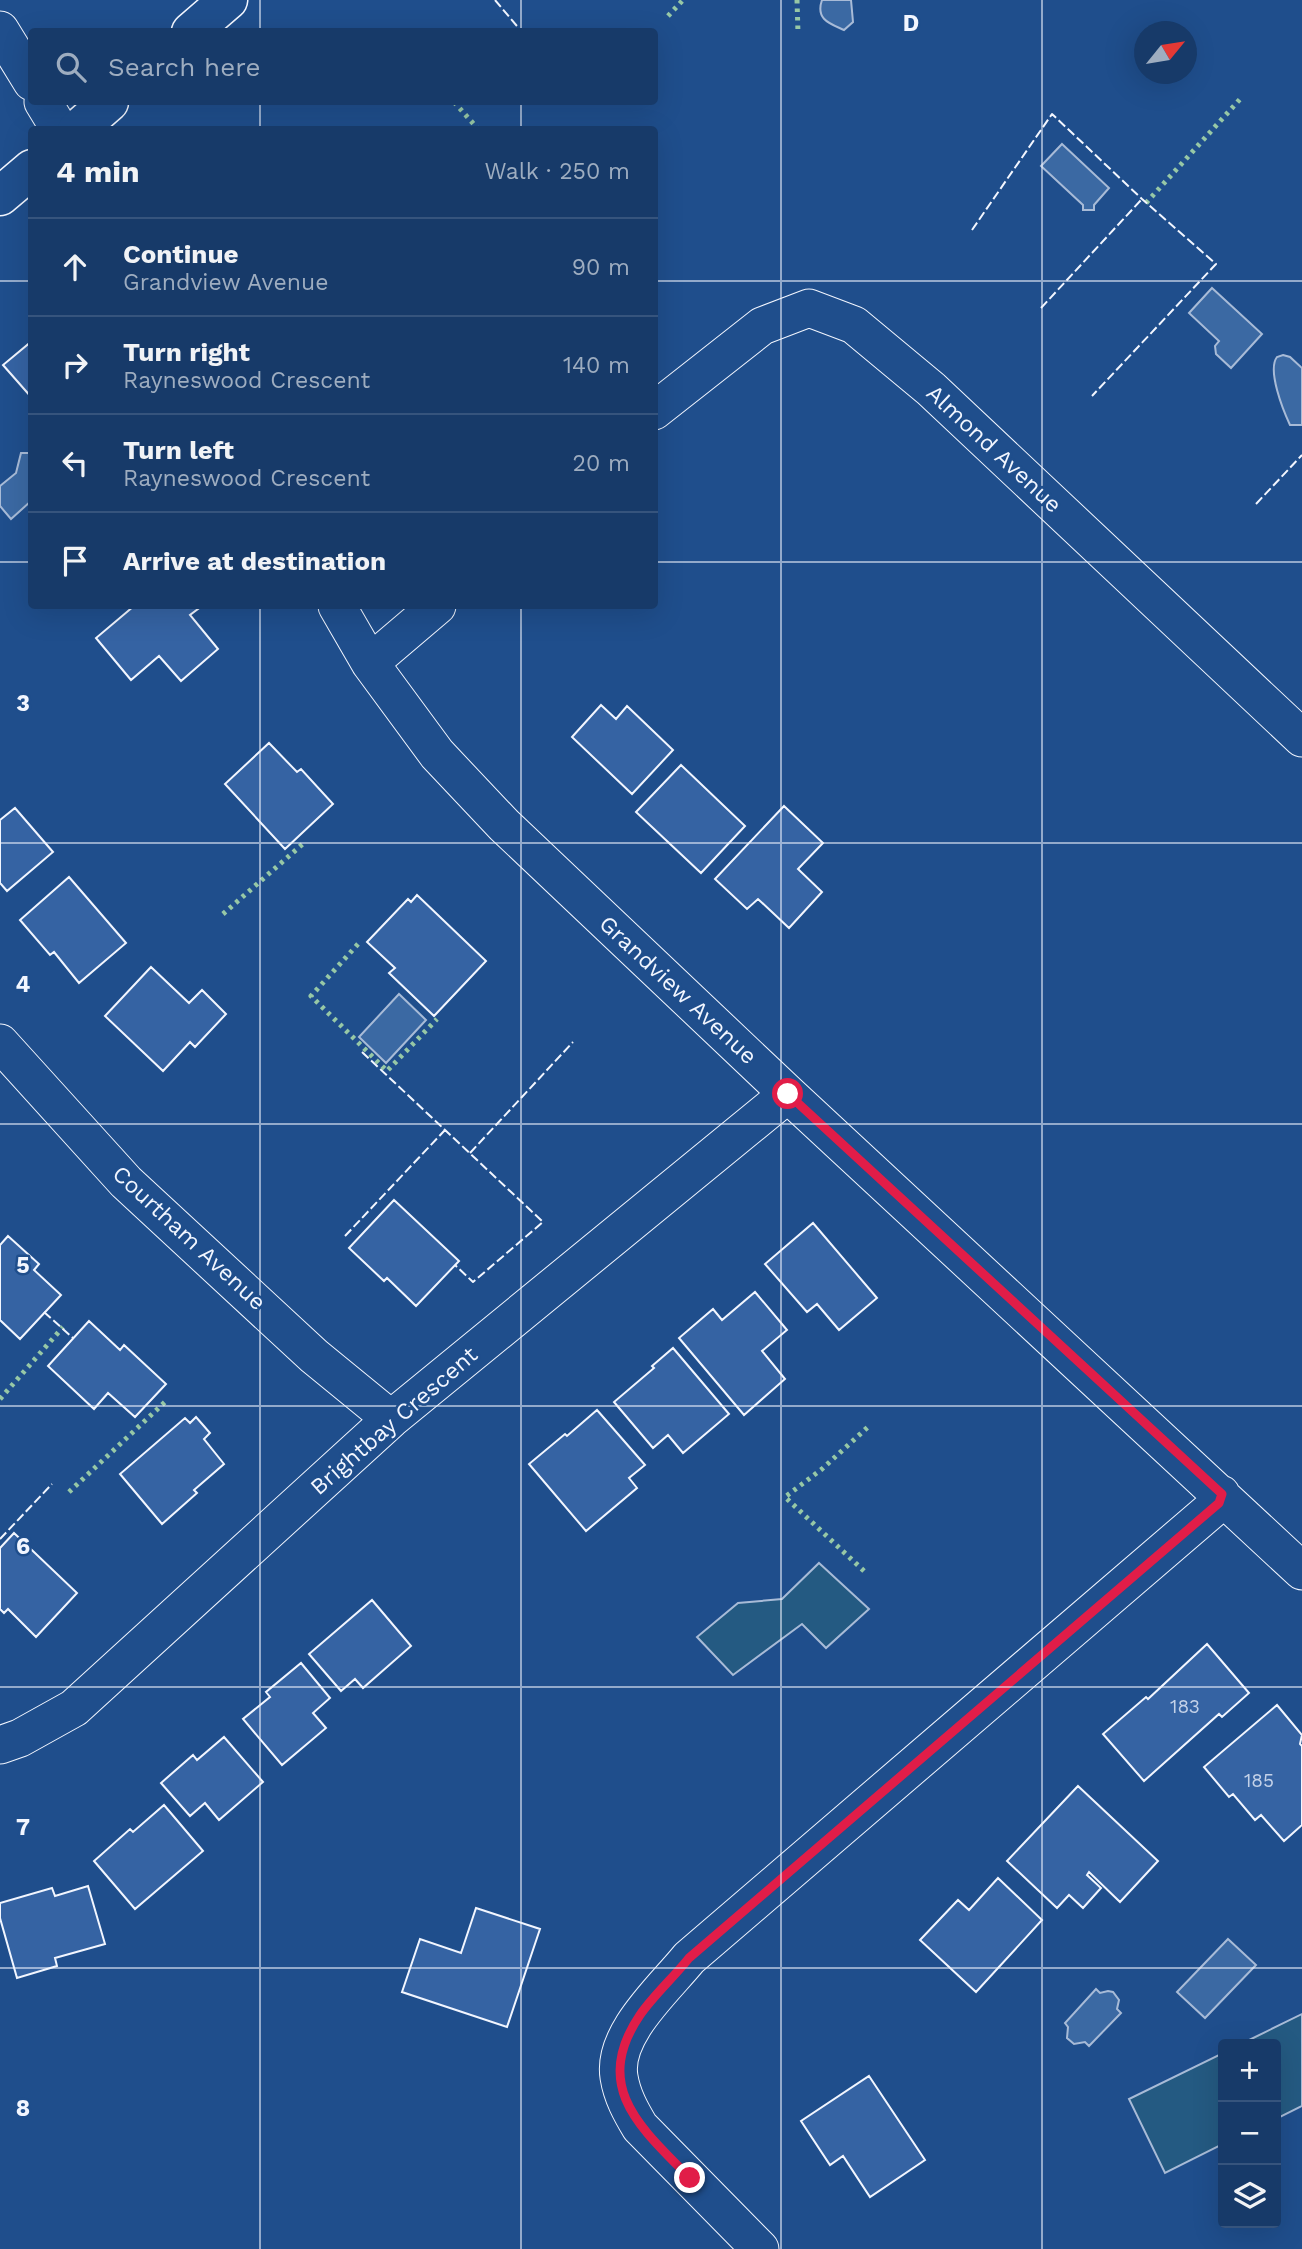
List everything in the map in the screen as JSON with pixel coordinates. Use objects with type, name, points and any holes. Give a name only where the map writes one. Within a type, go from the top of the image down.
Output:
[{"type":"street","points":[[196,28],[228,0]]},
{"type":"street","points":[[0,30],[28,76]]},
{"type":"street","points":[[45,105],[58,126]]},
{"type":"street","points":[[82,126],[106,105]]},
{"type":"street","points":[[0,196],[28,172]]},
{"type":"street","name":"Almond Avenue","points":[[658,408],[762,326],[809,308],[854,325],[931,389],[1302,738]]},
{"type":"street","name":"Grandview Avenue","points":[[339,609],[370,663],[437,754],[503,825],[788,1094],[1302,1570]]},
{"type":"street","points":[[370,663],[433,609]]},
{"type":"street","name":"Courtham Avenue","points":[[0,1043],[126,1182],[314,1356],[391,1419]]},
{"type":"street","name":"Brightbay Crescent","points":[[0,1745],[20,1738],[74,1708],[391,1419],[788,1094]]},
{"type":"street","points":[[760,2249],[640,2127],[628,2106],[618,2076],[623,2045],[641,2013],[689,1958],[1219,1503],[1222,1494]]},
{"type":"shaded area","points":[[822,0],[851,0],[853,22],[844,30],[829,23],[822,17]]},
{"type":"shaded area","points":[[1062,144],[1109,188],[1094,205],[1094,210],[1083,210],[1083,205],[1041,166]]},
{"type":"shaded area","points":[[1212,288],[1262,334],[1231,368],[1216,354],[1215,346],[1219,341],[1189,313]]},
{"type":"shaded area","points":[[1277,357],[1290,357],[1302,368],[1302,425],[1290,425],[1277,390],[1274,363]]},
{"type":"shaded area","points":[[21,453],[28,453],[28,504],[11,519],[0,506],[0,486],[16,473]]},
{"type":"shaded area","points":[[399,994],[426,1020],[386,1063],[359,1037]]},
{"type":"shaded area","points":[[819,1563],[869,1609],[826,1648],[802,1624],[733,1675],[697,1637],[738,1603],[782,1599]]},
{"type":"shaded area","points":[[1228,1939],[1256,1965],[1205,2018],[1177,1992]]},
{"type":"shaded area","points":[[1096,1989],[1100,1993],[1113,1992],[1119,2000],[1117,2009],[1121,2013],[1089,2046],[1085,2042],[1074,2044],[1067,2038],[1068,2027],[1065,2023]]},
{"type":"shaded area","points":[[1302,2014],[1302,2106],[1281,2116],[1281,2039],[1251,2039]]},
{"type":"shaded area","points":[[1218,2055],[1218,2146],[1165,2173],[1129,2099]]},
{"type":"building","points":[[28,344],[28,393],[3,365]]},
{"type":"building","points":[[130,609],[198,609],[190,615],[218,649],[181,681],[159,656],[131,680],[96,638]]},
{"type":"building","points":[[601,705],[616,719],[627,706],[673,750],[632,794],[572,737]]},
{"type":"building","points":[[269,743],[297,772],[301,769],[333,804],[285,849],[225,784]]},
{"type":"building","points":[[681,765],[745,826],[701,873],[636,812]]},
{"type":"building","points":[[784,806],[823,843],[798,869],[822,892],[789,928],[758,899],[747,909],[715,879]]},
{"type":"building","points":[[15,808],[53,852],[7,891],[0,883],[0,820]]},
{"type":"building","points":[[69,877],[126,943],[79,983],[54,952],[50,955],[20,920]]},
{"type":"building","points":[[417,895],[486,961],[434,1016],[389,973],[395,968],[367,942],[408,899],[411,902]]},
{"type":"building","points":[[151,967],[189,1003],[202,990],[226,1014],[195,1047],[190,1042],[163,1071],[105,1016]]},
{"type":"building","points":[[394,1200],[459,1261],[416,1306],[387,1278],[384,1281],[349,1248]]},
{"type":"building","points":[[813,1223],[877,1298],[839,1330],[817,1304],[807,1312],[765,1264]]},
{"type":"building","points":[[8,1236],[39,1264],[34,1270],[61,1295],[20,1339],[0,1320],[0,1245]]},
{"type":"building","points":[[755,1292],[787,1330],[762,1351],[785,1379],[744,1415],[679,1338],[713,1309],[722,1320]]},
{"type":"building","points":[[89,1321],[120,1350],[124,1345],[166,1384],[135,1417],[108,1393],[94,1409],[48,1366]]},
{"type":"building","points":[[673,1348],[729,1414],[683,1453],[668,1435],[653,1448],[614,1402]]},
{"type":"building","points":[[597,1410],[645,1465],[629,1478],[637,1488],[586,1531],[529,1464]]},
{"type":"building","points":[[196,1417],[210,1433],[204,1439],[224,1464],[194,1490],[197,1493],[162,1524],[120,1474],[185,1418],[190,1423]]},
{"type":"building","points":[[14,1533],[77,1593],[36,1637],[8,1609],[4,1613],[0,1609],[0,1548]]},
{"type":"building","points":[[372,1600],[411,1646],[363,1688],[355,1679],[341,1691],[309,1654]]},
{"type":"building","points":[[1207,1644],[1249,1693],[1222,1717],[1219,1714],[1144,1781],[1103,1734],[1146,1697],[1148,1699]]},
{"type":"building","points":[[301,1663],[330,1698],[313,1713],[326,1728],[282,1765],[243,1719],[270,1697],[266,1692]]},
{"type":"building","points":[[1277,1705],[1302,1735],[1302,1825],[1284,1841],[1261,1815],[1255,1820],[1233,1794],[1229,1797],[1204,1767]]},
{"type":"building","points":[[224,1737],[263,1782],[219,1820],[205,1803],[190,1816],[161,1783],[193,1755],[197,1760]]},
{"type":"building","points":[[1078,1786],[1158,1861],[1120,1902],[1089,1872],[1087,1875],[1101,1888],[1083,1908],[1069,1895],[1057,1908],[1007,1861]]},
{"type":"building","points":[[164,1805],[203,1851],[135,1909],[94,1861],[130,1829],[133,1832]]},
{"type":"building","points":[[998,1878],[1042,1920],[976,1992],[920,1940],[958,1900],[969,1910]]},
{"type":"building","points":[[88,1886],[105,1944],[55,1958],[57,1966],[17,1978],[0,1918],[0,1903],[52,1888],[55,1896]]},
{"type":"building","points":[[476,1908],[540,1929],[507,2027],[402,1992],[420,1939],[461,1953]]},
{"type":"building","points":[[869,2076],[925,2160],[870,2197],[843,2156],[830,2165],[801,2121]]},
{"type":"hedge","points":[[668,16],[683,0]]},
{"type":"hedge","points":[[797,0],[798,33]]},
{"type":"hedge","points":[[1146,203],[1242,97]]},
{"type":"hedge","points":[[457,105],[475,126]]},
{"type":"hedge","points":[[223,914],[305,842]]},
{"type":"hedge","points":[[358,944],[311,996],[387,1071],[437,1019]]},
{"type":"hedge","points":[[0,1399],[63,1327]]},
{"type":"hedge","points":[[69,1492],[165,1402]]},
{"type":"hedge","points":[[864,1571],[785,1497],[822,1469],[869,1426]]},
{"type":"fence","points":[[495,0],[519,28]]},
{"type":"fence","points":[[972,230],[1052,114],[1216,264],[1092,396]]},
{"type":"fence","points":[[1041,308],[1142,199]]},
{"type":"fence","points":[[1256,504],[1302,455]]},
{"type":"fence","points":[[470,1153],[573,1042]]},
{"type":"fence","points":[[362,1052],[543,1222],[473,1282],[455,1265]]},
{"type":"fence","points":[[345,1236],[445,1130]]},
{"type":"fence","points":[[44,1312],[73,1338]]},
{"type":"fence","points":[[0,1539],[52,1484]]},
{"type":"route","points":[[690,2178],[640,2127],[628,2106],[618,2076],[623,2045],[641,2013],[689,1958],[1219,1503],[1222,1494],[788,1094]]}]
